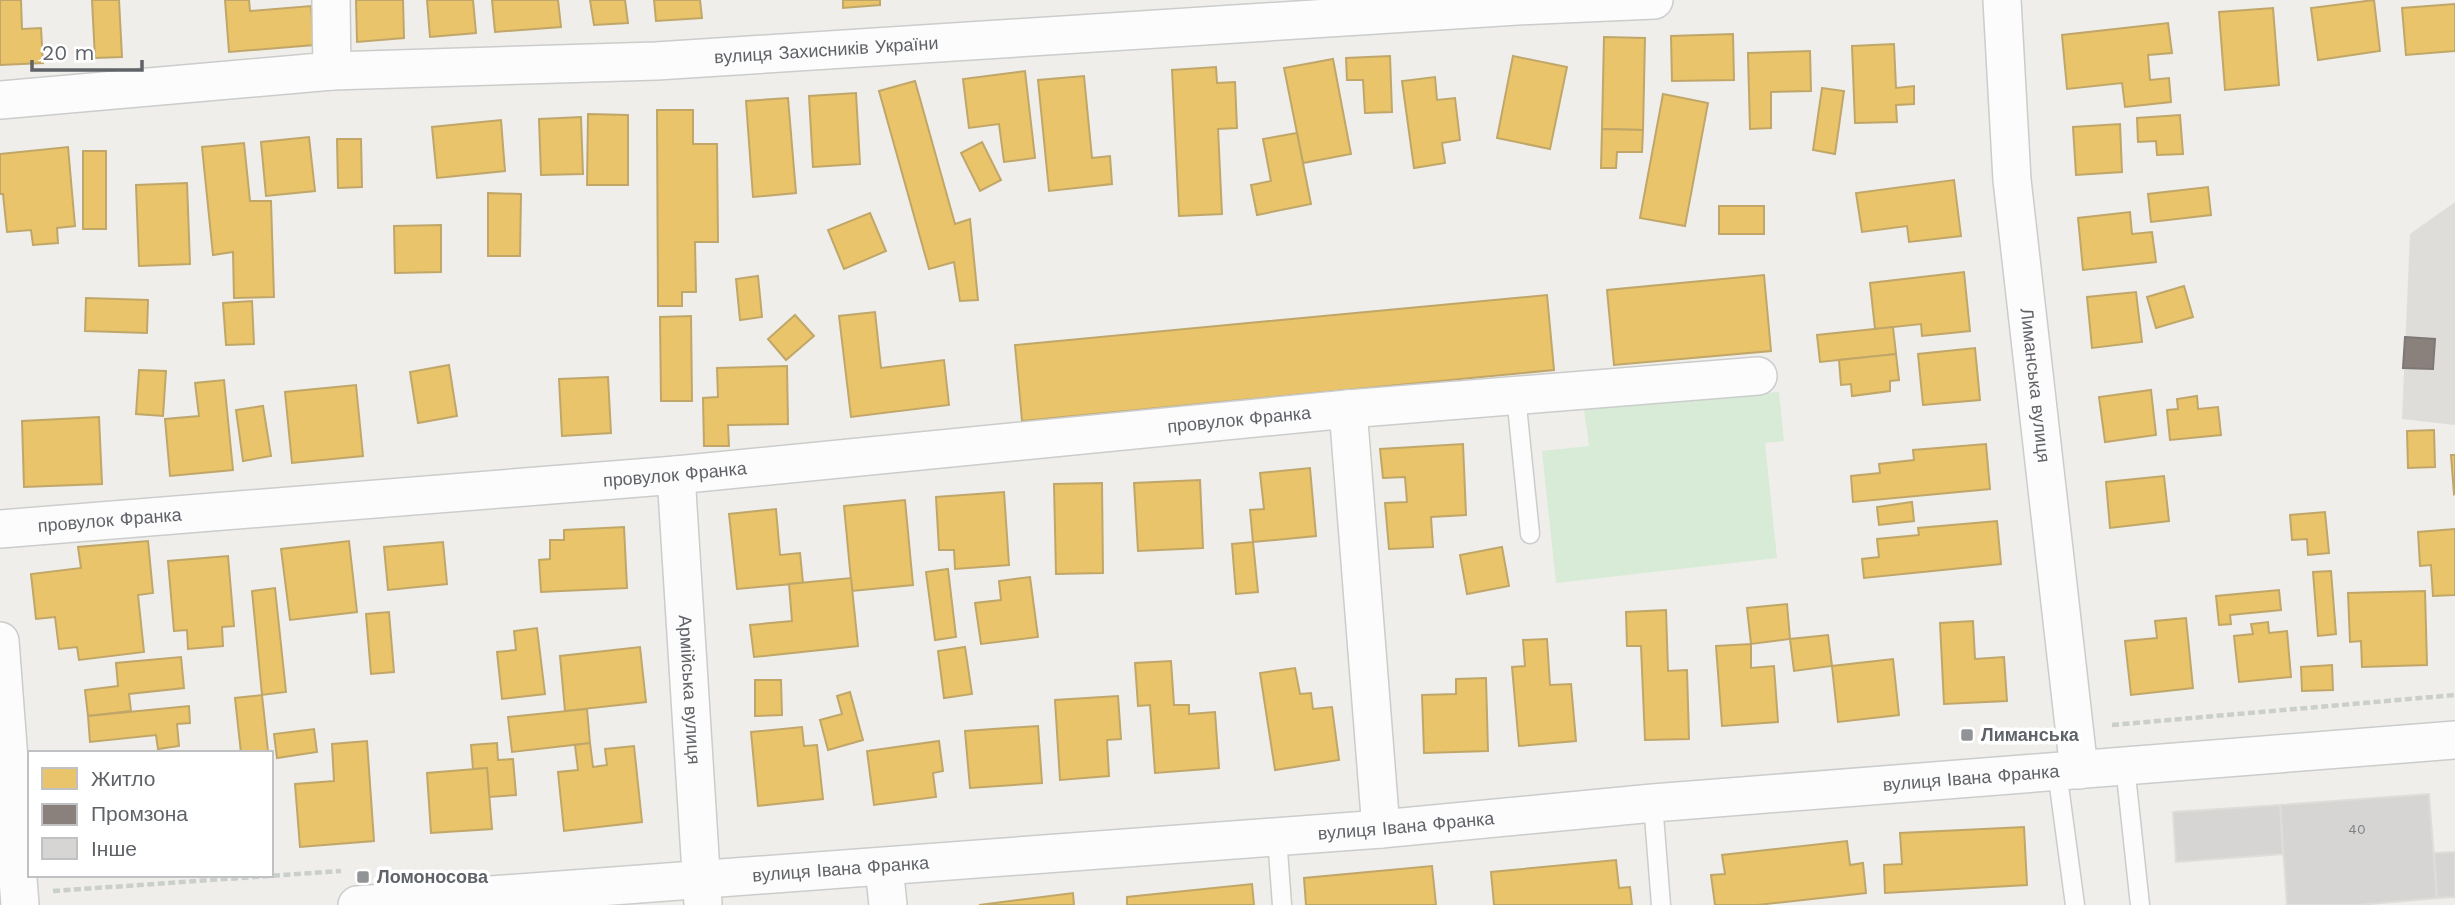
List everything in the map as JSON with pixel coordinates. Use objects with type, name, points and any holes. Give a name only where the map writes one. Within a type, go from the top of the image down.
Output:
[{"type":"street","points":[[331,0],[332,71]]},
{"type":"street","name":"вулиця Захисників України","points":[[0,100],[332,71],[656,61],[1518,3],[1654,0]]},
{"type":"street","name":"Лиманська вулиця","points":[[2002,0],[2012,180],[2074,729],[2068,770]]},
{"type":"street","name":"провулок Франка","points":[[0,529],[676,475],[1348,409],[1758,376]]},
{"type":"street","points":[[1348,409],[1381,829]]},
{"type":"street","name":"Армійська вулиця","points":[[676,475],[702,893]]},
{"type":"street","points":[[0,641],[20,899]]},
{"type":"street","name":"вулиця Івана Франка","points":[[357,905],[702,893],[884,867],[1381,829],[1653,803],[2455,740]]},
{"type":"street","points":[[884,867],[888,905]]},
{"type":"lane","points":[[1516,396],[1530,534]]},
{"type":"lane","points":[[2125,766],[2140,905]]},
{"type":"lane","points":[[2068,770],[2075,905]]},
{"type":"lane","points":[[1653,803],[1661,905]]},
{"type":"lane","points":[[1277,837],[1282,905]]},
{"type":"path","points":[[2007,735],[2455,695]]},
{"type":"path","points":[[20,899],[343,871]]},
{"type":"shaded area","points":[[2455,202],[2455,425],[2402,419],[2410,234]]},
{"type":"green space","points":[[1779,392],[1784,441],[1765,443],[1777,558],[1556,583],[1542,451],[1589,446],[1584,409]]},
{"type":"building: Житло","points":[[0,0],[21,0],[22,29],[41,28],[43,63],[0,65]]},
{"type":"building: Житло","points":[[92,0],[119,0],[122,57],[95,58]]},
{"type":"building: Житло","points":[[225,0],[249,0],[250,11],[311,6],[314,45],[229,52]]},
{"type":"building: Житло","points":[[356,0],[403,0],[404,38],[357,42]]},
{"type":"building: Житло","points":[[427,0],[473,0],[476,33],[430,37]]},
{"type":"building: Житло","points":[[492,0],[558,0],[561,27],[495,32]]},
{"type":"building: Житло","points":[[590,0],[625,0],[628,23],[594,25]]},
{"type":"building: Житло","points":[[654,0],[700,0],[702,18],[656,21]]},
{"type":"building: Житло","points":[[843,0],[880,0],[880,5],[843,8]]},
{"type":"building: Житло","points":[[2374,0],[2380,51],[2318,60],[2311,8]]},
{"type":"building: Житло","points":[[2455,4],[2455,51],[2406,55],[2402,8]]},
{"type":"building: Житло","points":[[2273,8],[2279,85],[2225,90],[2219,12]]},
{"type":"building: Житло","points":[[2168,23],[2172,53],[2148,55],[2150,80],[2169,78],[2171,102],[2125,107],[2122,83],[2067,89],[2062,35]]},
{"type":"building: Житло","points":[[1733,34],[1734,80],[1672,81],[1671,36]]},
{"type":"building: Житло","points":[[1604,37],[1645,38],[1643,130],[1602,129]]},
{"type":"building: Житло","points":[[1894,44],[1896,88],[1914,86],[1914,104],[1896,105],[1897,122],[1855,123],[1852,46]]},
{"type":"building: Житло","points":[[1810,51],[1811,91],[1771,92],[1771,128],[1750,129],[1748,53]]},
{"type":"building: Житло","points":[[1390,56],[1392,112],[1365,113],[1363,80],[1347,80],[1346,58]]},
{"type":"building: Житло","points":[[1513,56],[1567,67],[1550,149],[1497,138]]},
{"type":"building: Житло","points":[[1333,59],[1351,154],[1303,163],[1284,68]]},
{"type":"building: Житло","points":[[1216,67],[1217,83],[1235,82],[1237,128],[1218,129],[1222,214],[1179,216],[1172,70]]},
{"type":"building: Житло","points":[[1025,71],[1035,158],[1004,162],[999,124],[969,128],[963,79]]},
{"type":"building: Житло","points":[[1084,76],[1092,158],[1110,156],[1112,184],[1049,191],[1038,80]]},
{"type":"building: Житло","points":[[1435,77],[1437,100],[1455,98],[1460,140],[1442,143],[1445,163],[1414,168],[1402,81]]},
{"type":"building: Житло","points":[[915,81],[955,224],[970,219],[978,300],[960,301],[954,262],[929,269],[879,91]]},
{"type":"building: Житло","points":[[1822,88],[1844,91],[1835,154],[1813,150]]},
{"type":"building: Житло","points":[[856,93],[860,164],[813,167],[809,96]]},
{"type":"building: Житло","points":[[1663,94],[1708,103],[1685,226],[1640,218]]},
{"type":"building: Житло","points":[[788,98],[796,193],[753,197],[746,101]]},
{"type":"building: Житло","points":[[657,110],[693,110],[693,144],[717,144],[718,242],[695,242],[696,292],[682,292],[682,306],[658,306]]},
{"type":"building: Житло","points":[[588,114],[628,115],[628,185],[587,185]]},
{"type":"building: Житло","points":[[2180,115],[2183,154],[2157,155],[2156,141],[2138,142],[2137,118]]},
{"type":"building: Житло","points":[[581,117],[583,174],[541,175],[539,119]]},
{"type":"building: Житло","points":[[501,120],[505,171],[437,178],[432,127]]},
{"type":"building: Житло","points":[[2120,124],[2122,172],[2076,175],[2073,127]]},
{"type":"building: Житло","points":[[1602,129],[1643,130],[1642,152],[1617,152],[1616,168],[1601,168]]},
{"type":"building: Житло","points":[[1297,133],[1311,204],[1257,215],[1251,185],[1271,181],[1263,139]]},
{"type":"building: Житло","points":[[309,137],[315,191],[266,196],[261,142]]},
{"type":"building: Житло","points":[[337,139],[361,139],[362,187],[338,188]]},
{"type":"building: Житло","points":[[982,142],[1001,180],[980,191],[961,153]]},
{"type":"building: Житло","points":[[244,143],[250,201],[271,201],[274,297],[234,298],[233,252],[213,255],[202,147]]},
{"type":"building: Житло","points":[[68,147],[75,226],[57,228],[58,243],[33,245],[31,230],[7,232],[3,194],[0,194],[0,154]]},
{"type":"building: Житло","points":[[83,151],[106,151],[106,229],[83,229]]},
{"type":"building: Житло","points":[[1954,180],[1961,236],[1909,242],[1907,226],[1862,232],[1856,193]]},
{"type":"building: Житло","points":[[187,183],[190,264],[139,266],[136,185]]},
{"type":"building: Житло","points":[[2208,187],[2211,215],[2151,222],[2148,194]]},
{"type":"building: Житло","points":[[488,193],[521,194],[520,256],[488,256]]},
{"type":"building: Житло","points":[[1719,206],[1764,206],[1764,234],[1719,234]]},
{"type":"building: Житло","points":[[2130,212],[2132,234],[2152,232],[2156,262],[2083,270],[2078,218]]},
{"type":"building: Житло","points":[[870,213],[886,251],[844,269],[828,230]]},
{"type":"building: Житло","points":[[441,225],[441,272],[395,273],[394,226]]},
{"type":"building: Житло","points":[[1964,272],[1970,331],[1922,336],[1921,324],[1875,329],[1870,283]]},
{"type":"building: Житло","points":[[1764,275],[1771,351],[1614,365],[1607,290]]},
{"type":"building: Житло","points":[[758,276],[762,317],[740,320],[736,279]]},
{"type":"building: Житло","points":[[2184,286],[2193,317],[2156,328],[2147,297]]},
{"type":"building: Житло","points":[[2136,292],[2142,342],[2092,348],[2087,297]]},
{"type":"building: Житло","points":[[1547,295],[1554,370],[1022,421],[1015,345]]},
{"type":"building: Житло","points":[[86,298],[148,300],[147,333],[85,331]]},
{"type":"building: Житло","points":[[252,301],[254,344],[226,345],[223,303]]},
{"type":"building: Житло","points":[[875,312],[881,368],[944,360],[949,405],[851,417],[839,316]]},
{"type":"building: Житло","points":[[795,315],[814,336],[786,360],[768,339]]},
{"type":"building: Житло","points":[[691,316],[692,401],[661,401],[660,317]]},
{"type":"building: Житло","points":[[1893,327],[1896,354],[1820,362],[1817,335]]},
{"type":"building: Житло","points":[[1975,348],[1980,400],[1923,405],[1918,354]]},
{"type":"building: Житло","points":[[1896,354],[1899,380],[1890,381],[1890,391],[1852,396],[1851,384],[1841,385],[1839,360]]},
{"type":"building: Житло","points":[[449,365],[457,416],[418,423],[410,372]]},
{"type":"building: Житло","points":[[787,366],[788,424],[728,425],[729,446],[704,446],[703,398],[718,397],[717,368]]},
{"type":"building: Житло","points":[[139,370],[166,371],[163,416],[136,414]]},
{"type":"building: Житло","points":[[608,377],[611,433],[562,436],[559,379]]},
{"type":"building: Житло","points":[[224,380],[233,470],[170,476],[165,419],[199,416],[195,383]]},
{"type":"building: Житло","points":[[356,385],[363,456],[292,463],[285,392]]},
{"type":"building: Житло","points":[[2151,390],[2156,435],[2105,442],[2099,397]]},
{"type":"building: Житло","points":[[2197,396],[2198,409],[2218,407],[2221,435],[2170,440],[2167,410],[2178,409],[2177,399]]},
{"type":"building: Житло","points":[[263,406],[271,456],[243,461],[236,410]]},
{"type":"building: Житло","points":[[99,417],[102,484],[24,487],[22,421]]},
{"type":"building: Житло","points":[[2434,430],[2435,467],[2408,468],[2407,431]]},
{"type":"building: Житло","points":[[1463,444],[1466,515],[1431,517],[1433,547],[1389,549],[1385,503],[1407,502],[1405,477],[1383,478],[1380,449]]},
{"type":"building: Житло","points":[[1986,444],[1990,489],[1853,502],[1851,476],[1880,473],[1879,464],[1914,460],[1913,450]]},
{"type":"building: Житло","points":[[2451,455],[2455,455],[2454,494]]},
{"type":"building: Житло","points":[[1310,468],[1316,536],[1253,542],[1250,510],[1264,509],[1260,473]]},
{"type":"building: Житло","points":[[2164,476],[2169,521],[2110,528],[2106,482]]},
{"type":"building: Житло","points":[[1200,480],[1203,548],[1138,551],[1134,483]]},
{"type":"building: Житло","points":[[1102,483],[1103,573],[1056,574],[1054,484]]},
{"type":"building: Житло","points":[[1004,492],[1009,565],[955,569],[954,550],[939,550],[936,497]]},
{"type":"building: Житло","points":[[905,500],[913,585],[852,591],[844,506]]},
{"type":"building: Житло","points":[[1912,502],[1914,521],[1879,525],[1877,507]]},
{"type":"building: Житло","points":[[776,509],[780,555],[800,553],[803,583],[737,589],[729,514]]},
{"type":"building: Житло","points":[[2325,512],[2329,553],[2308,555],[2307,539],[2292,540],[2290,515]]},
{"type":"building: Житло","points":[[1997,521],[2001,564],[1864,578],[1862,559],[1879,557],[1877,539],[1919,535],[1918,528]]},
{"type":"building: Житло","points":[[624,527],[627,588],[541,592],[539,560],[550,559],[550,540],[564,540],[564,530]]},
{"type":"building: Житло","points":[[2455,529],[2455,595],[2433,596],[2431,565],[2420,566],[2418,532]]},
{"type":"building: Житло","points":[[148,541],[153,593],[138,595],[144,652],[79,660],[77,647],[59,649],[55,617],[36,619],[31,574],[81,568],[78,547]]},
{"type":"building: Житло","points":[[349,541],[357,612],[290,620],[281,549]]},
{"type":"building: Житло","points":[[443,542],[447,584],[388,590],[384,547]]},
{"type":"building: Житло","points":[[1253,542],[1258,592],[1236,594],[1232,544]]},
{"type":"building: Житло","points":[[1502,547],[1509,586],[1467,594],[1460,555]]},
{"type":"building: Житло","points":[[228,556],[234,626],[222,627],[223,646],[188,649],[187,630],[174,631],[168,561]]},
{"type":"building: Житло","points":[[948,569],[956,637],[935,640],[926,572]]},
{"type":"building: Житло","points":[[2331,571],[2336,634],[2318,636],[2313,572]]},
{"type":"building: Житло","points":[[1030,577],[1038,637],[981,644],[975,603],[1001,600],[999,581]]},
{"type":"building: Житло","points":[[851,578],[858,646],[754,657],[750,625],[792,621],[789,584]]},
{"type":"building: Житло","points":[[275,588],[286,692],[262,695],[252,591]]},
{"type":"building: Житло","points":[[2279,590],[2281,610],[2230,615],[2231,624],[2219,625],[2216,596]]},
{"type":"building: Житло","points":[[2425,591],[2427,665],[2362,667],[2361,641],[2350,642],[2348,593]]},
{"type":"building: Житло","points":[[1787,604],[1790,639],[1751,644],[1747,608]]},
{"type":"building: Житло","points":[[1666,610],[1668,671],[1687,670],[1689,739],[1645,740],[1641,646],[1627,646],[1626,612]]},
{"type":"building: Житло","points":[[389,612],[394,672],[371,674],[366,614]]},
{"type":"building: Житло","points":[[2186,618],[2193,688],[2131,695],[2125,641],[2157,638],[2155,621]]},
{"type":"building: Житло","points":[[1973,621],[1975,659],[2004,657],[2007,701],[1944,704],[1940,623]]},
{"type":"building: Житло","points":[[2268,622],[2269,633],[2287,631],[2291,677],[2239,682],[2234,636],[2253,634],[2251,624]]},
{"type":"building: Житло","points":[[537,628],[545,694],[502,699],[497,652],[516,650],[514,631]]},
{"type":"building: Житло","points":[[1828,635],[1832,666],[1794,671],[1790,639]]},
{"type":"building: Житло","points":[[1547,639],[1550,685],[1571,684],[1576,741],[1519,746],[1512,667],[1525,666],[1523,640]]},
{"type":"building: Житло","points":[[1751,644],[1751,668],[1774,666],[1778,722],[1722,726],[1716,646]]},
{"type":"building: Житло","points":[[640,647],[646,702],[565,711],[560,656]]},
{"type":"building: Житло","points":[[965,647],[972,694],[944,698],[938,651]]},
{"type":"building: Житло","points":[[181,657],[184,688],[129,694],[131,711],[88,716],[85,690],[118,686],[116,663]]},
{"type":"building: Житло","points":[[1893,659],[1899,715],[1838,722],[1832,666]]},
{"type":"building: Житло","points":[[1171,661],[1174,705],[1189,705],[1189,714],[1215,712],[1219,768],[1155,773],[1150,705],[1138,706],[1135,663]]},
{"type":"building: Житло","points":[[2332,665],[2333,690],[2302,691],[2301,667]]},
{"type":"building: Житло","points":[[1295,668],[1300,694],[1311,693],[1313,709],[1332,707],[1339,760],[1275,770],[1260,673]]},
{"type":"building: Житло","points":[[1486,678],[1488,751],[1424,753],[1422,695],[1456,694],[1456,679]]},
{"type":"building: Житло","points":[[755,680],[781,680],[782,715],[755,716]]},
{"type":"building: Житло","points":[[850,692],[863,740],[828,750],[820,720],[842,714],[837,696]]},
{"type":"building: Житло","points":[[262,695],[268,751],[241,751],[235,698]]},
{"type":"building: Житло","points":[[1118,696],[1121,739],[1107,740],[1109,776],[1060,780],[1055,700]]},
{"type":"building: Житло","points":[[189,706],[190,723],[177,724],[179,746],[158,749],[156,735],[90,742],[88,716]]},
{"type":"building: Житло","points":[[587,709],[590,743],[512,752],[508,717]]},
{"type":"building: Житло","points":[[1038,726],[1042,783],[970,788],[965,731]]},
{"type":"building: Житло","points":[[802,727],[804,746],[817,745],[823,799],[758,806],[751,732]]},
{"type":"building: Житло","points":[[314,729],[317,752],[277,758],[274,734]]},
{"type":"building: Житло","points":[[367,741],[374,841],[300,847],[295,784],[334,781],[332,744]]},
{"type":"building: Житло","points":[[939,741],[943,771],[933,773],[936,797],[874,805],[867,751]]},
{"type":"building: Житло","points":[[497,743],[498,760],[513,759],[516,795],[489,797],[487,768],[473,769],[471,745]]},
{"type":"building: Житло","points":[[590,743],[593,767],[607,765],[605,749],[634,746],[642,822],[564,831],[558,772],[578,770],[575,745]]},
{"type":"building: Житло","points":[[487,768],[492,829],[431,833],[427,773]]},
{"type":"building: Житло","points":[[2024,827],[2027,885],[1885,893],[1884,865],[1902,864],[1900,833]]},
{"type":"building: Житло","points":[[1847,841],[1850,865],[1863,863],[1866,893],[1757,905],[1715,905],[1711,875],[1725,874],[1722,855]]},
{"type":"building: Житло","points":[[1616,860],[1619,888],[1630,887],[1632,905],[1494,905],[1491,872]]},
{"type":"building: Житло","points":[[1432,866],[1436,905],[1306,905],[1304,878]]},
{"type":"building: Житло","points":[[1252,884],[1254,905],[1127,905],[1127,897]]},
{"type":"building: Житло","points":[[1073,893],[1074,905],[979,905]]},
{"type":"building: Промзона","points":[[2405,337],[2435,339],[2433,369],[2403,368]]},
{"type":"building: Інше","points":[[2429,794],[2437,898],[2358,905],[2287,905],[2280,805]]},
{"type":"building: Інше","points":[[2280,805],[2283,854],[2176,862],[2173,812]]},
{"type":"building: Інше","points":[[2455,852],[2455,897],[2437,898],[2434,853]]},
{"type":"place","name":"Лиманська","points":[[1967,735]]},
{"type":"place","name":"Ломоносова","points":[[363,877]]}]
